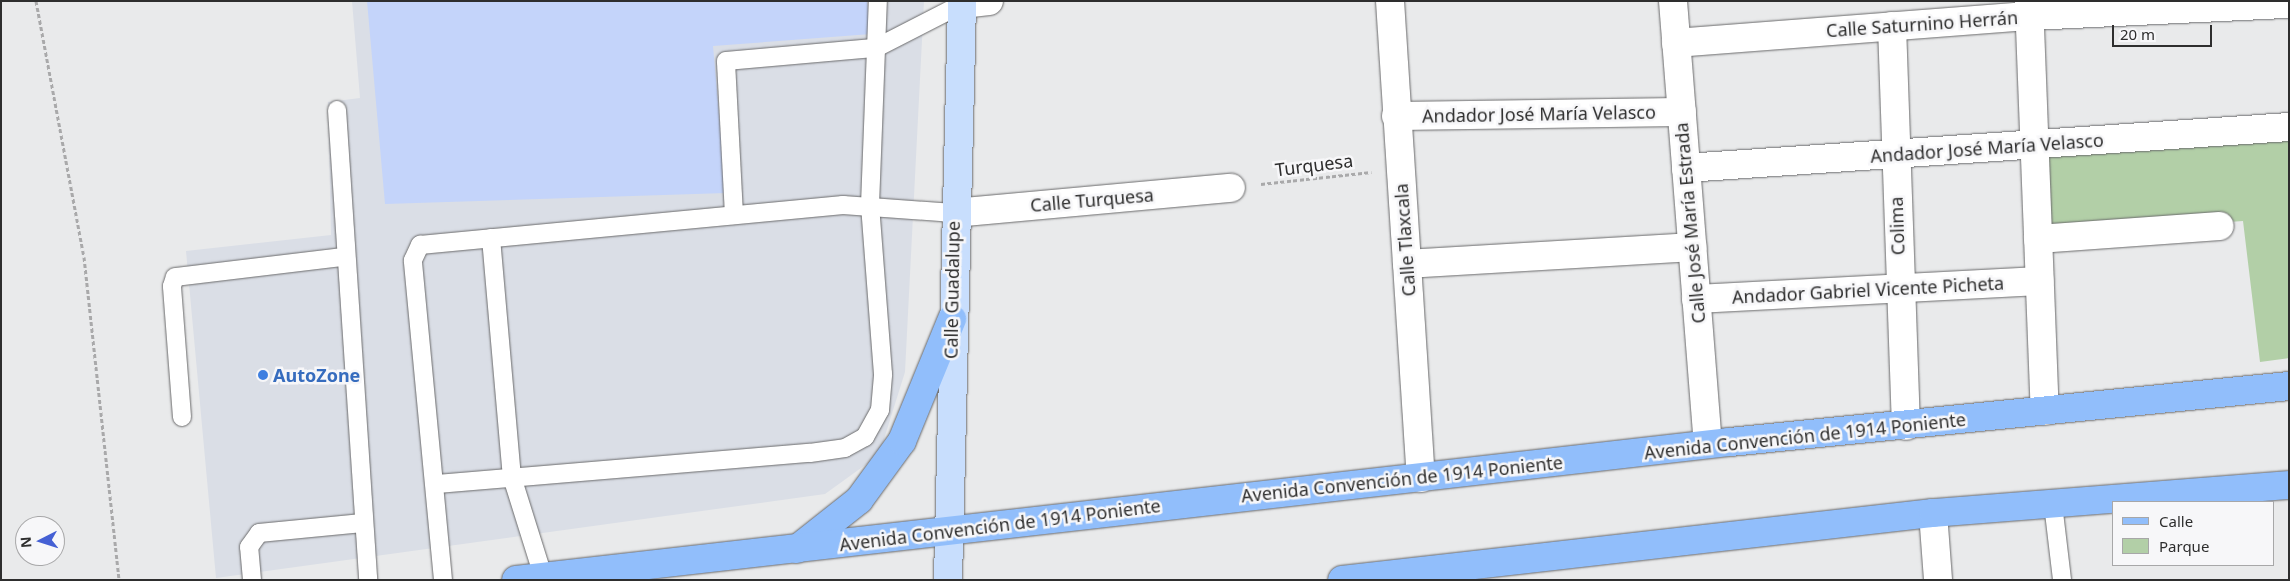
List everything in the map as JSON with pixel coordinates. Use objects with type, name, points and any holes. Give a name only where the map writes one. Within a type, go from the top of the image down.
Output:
[{"type":"main road","points":[[796,551],[859,500],[902,441],[952,319]]},
{"type":"main road","name":"Avenida Convención de 1914 Poniente","points":[[516,580],[796,551],[949,527],[1421,478],[1708,444],[1906,426],[2289,386]]},
{"type":"main road","points":[[1342,580],[1499,571],[1933,513],[2289,485]]},
{"type":"street","points":[[962,3],[989,1]]},
{"type":"street","name":"Calle Tlaxcala","points":[[1390,1],[1421,478]]},
{"type":"street","name":"Calle José María Estrada","points":[[1673,1],[1708,444]]},
{"type":"street","name":"Calle Guadalupe","points":[[948,580],[954,213],[962,3]]},
{"type":"street","name":"Calle Saturnino Herrán","points":[[1676,43],[1892,26],[2029,9],[2289,4]]},
{"type":"street","points":[[2029,9],[2044,411]]},
{"type":"street","name":"Colima","points":[[1892,26],[1899,290],[1906,426]]},
{"type":"street","name":"Andador José María Velasco","points":[[1396,116],[1682,112]]},
{"type":"street","name":"Andador José María Velasco","points":[[1686,168],[2289,127]]},
{"type":"street","name":"Calle Turquesa","points":[[954,213],[1230,188]]},
{"type":"street","points":[[2038,239],[2220,226]]},
{"type":"street","points":[[1407,264],[1692,247]]},
{"type":"street","name":"Andador Gabriel Vicente Picheta","points":[[1696,299],[1899,290],[2040,281]]},
{"type":"street","points":[[1933,513],[1938,580]]},
{"type":"lane","points":[[437,484],[810,454],[845,448],[865,437],[880,410],[883,374],[870,205],[878,1]]},
{"type":"lane","points":[[734,215],[726,61],[876,48],[962,3]]},
{"type":"lane","points":[[336,110],[343,257],[368,580]]},
{"type":"lane","points":[[443,580],[437,484],[413,260],[420,245],[734,215],[870,205],[954,213]]},
{"type":"lane","points":[[491,238],[512,477],[543,576]]},
{"type":"lane","points":[[182,417],[172,286],[175,277],[343,257]]},
{"type":"lane","points":[[2053,504],[2062,580]]},
{"type":"lane","points":[[252,580],[249,548],[259,533],[363,523]]},
{"type":"path","points":[[36,1],[84,256],[119,580]]},
{"type":"path","name":"Turquesa","points":[[1230,188],[1400,168]]},
{"type":"shaded area","points":[[352,1],[924,1],[905,372],[879,455],[825,494],[216,578],[186,251],[331,235],[328,102],[360,98]]},
{"type":"green space","points":[[2289,136],[2289,358],[2260,362],[2243,221],[2042,235],[2038,148]]},
{"type":"building","points":[[367,1],[867,1],[871,34],[713,46],[726,193],[385,204]]},
{"type":"place","name":"AutoZone","points":[[263,375]]}]
